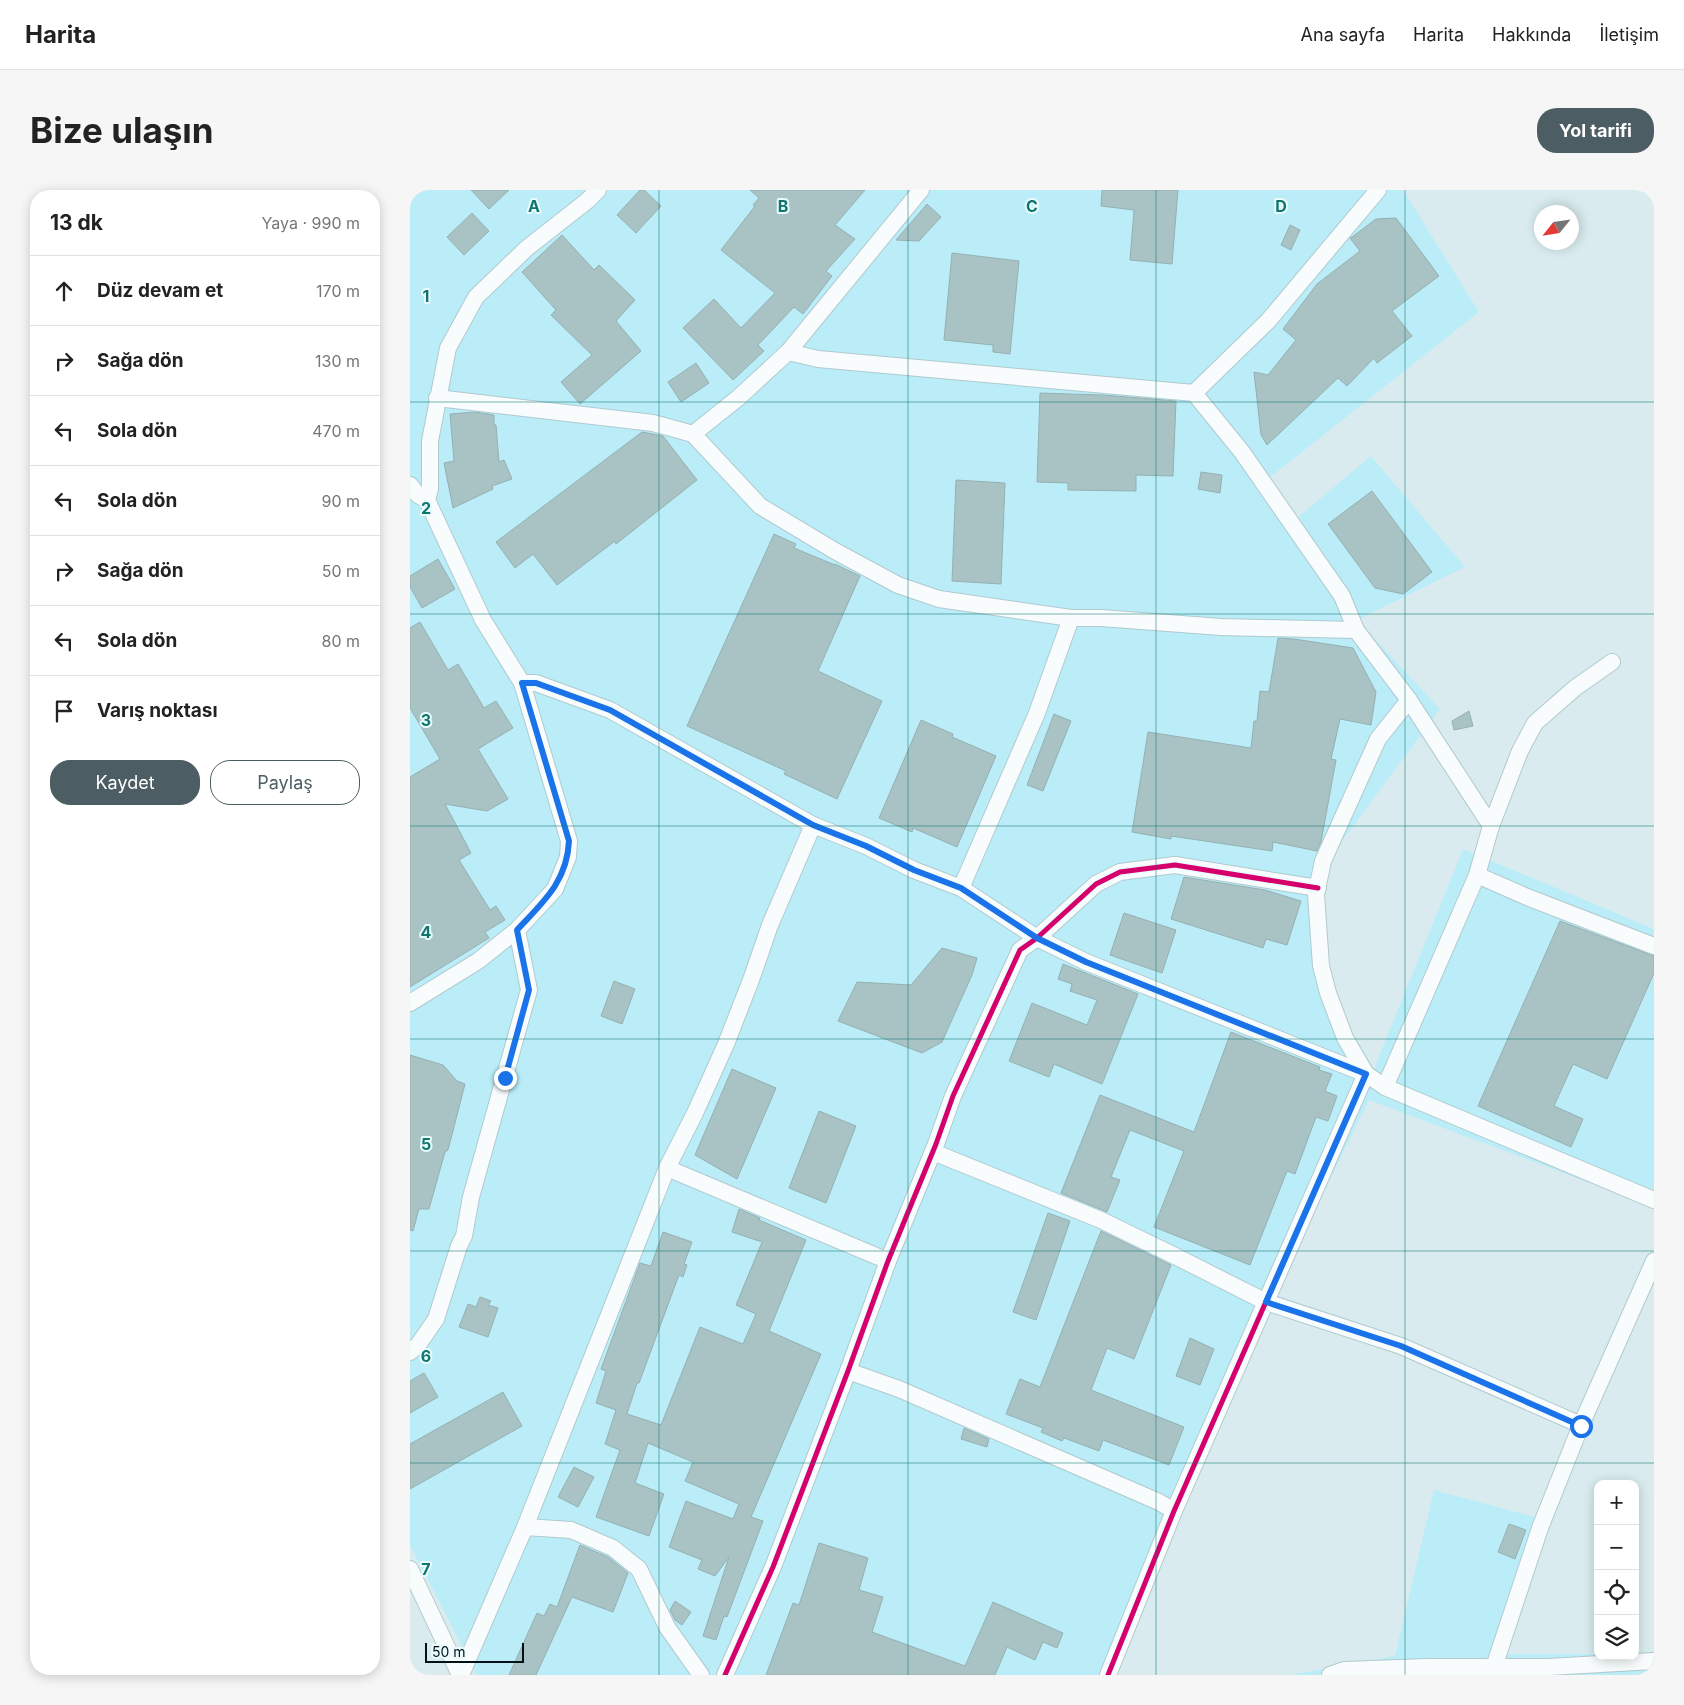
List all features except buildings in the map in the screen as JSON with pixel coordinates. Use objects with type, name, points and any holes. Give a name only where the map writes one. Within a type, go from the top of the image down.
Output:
[{"type":"street","points":[[427,500],[430,489],[430,441],[448,348],[476,297],[527,248],[587,201],[598,190]]},
{"type":"street","points":[[693,434],[738,398],[788,352],[921,190]]},
{"type":"street","points":[[1194,393],[1268,321],[1378,190]]},
{"type":"street","points":[[788,352],[828,360],[1194,393],[1242,452],[1342,596],[1356,630],[1409,700],[1491,826]]},
{"type":"street","points":[[437,398],[653,424],[693,434],[760,506],[835,551],[898,585],[939,599],[1071,618],[1101,618],[1221,627],[1356,630]]},
{"type":"street","points":[[410,485],[418,495],[427,500],[483,620],[522,683],[569,841],[568,857],[555,889],[517,930],[478,961],[410,1003]]},
{"type":"street","points":[[961,888],[1037,713],[1071,618]]},
{"type":"street","points":[[1385,1087],[1477,875],[1491,826],[1520,751],[1535,723],[1575,688],[1612,662]]},
{"type":"street","points":[[522,683],[536,683],[610,710],[813,825],[866,846],[914,870],[961,888],[1037,938],[1086,962],[1366,1074],[1385,1087],[1654,1200]]},
{"type":"street","points":[[1366,1074],[1345,1038],[1328,993],[1321,966],[1316,894],[1323,861],[1378,739],[1409,700]]},
{"type":"street","points":[[460,1675],[525,1527],[667,1168],[695,1113],[726,1044],[770,925],[813,825]]},
{"type":"street","points":[[725,1675],[773,1567],[888,1261],[933,1152],[953,1096],[1020,950],[1037,938],[1096,884],[1120,872],[1175,865],[1318,888]]},
{"type":"street","points":[[1477,875],[1654,946]]},
{"type":"street","points":[[410,1352],[418,1345],[436,1319],[459,1246],[464,1236],[472,1197],[529,990],[517,930]]},
{"type":"street","points":[[1108,1675],[1174,1511],[1366,1074]]},
{"type":"street","points":[[933,1152],[1101,1220],[1266,1302],[1401,1346],[1581,1426]]},
{"type":"street","points":[[667,1168],[888,1261]]},
{"type":"street","points":[[1494,1667],[1540,1528],[1581,1426],[1654,1261]]},
{"type":"street","points":[[848,1371],[899,1389],[1159,1502],[1174,1511]]},
{"type":"street","points":[[525,1527],[571,1530],[613,1548],[639,1569],[667,1627],[700,1675]]},
{"type":"street","points":[[410,1569],[460,1675]]},
{"type":"street","points":[[1330,1675],[1344,1670],[1442,1671],[1494,1667],[1548,1668],[1654,1661]]},
{"type":"shaded area","points":[[410,190],[1403,190],[1479,312],[1264,482],[1296,519],[1371,456],[1465,567],[1357,620],[1440,709],[1313,880],[1328,990],[1374,1069],[1463,849],[1654,929],[1654,1207],[1369,1100],[1285,1270],[1107,1675],[477,1675],[410,1545]]},
{"type":"shaded area","points":[[1434,1490],[1542,1519],[1503,1654],[1594,1654],[1594,1660],[1639,1660],[1639,1655],[1654,1654],[1654,1675],[1290,1675],[1395,1656]]},
{"type":"cycle path","points":[[522,683],[536,683],[610,710],[813,825],[866,846],[914,870],[961,888],[1037,938],[1086,962],[1366,1074],[1174,1511],[1108,1675]]},
{"type":"cycle path","points":[[725,1675],[773,1567],[888,1261],[936,1144],[953,1096],[1020,950],[1037,938],[1096,884],[1120,872],[1175,865],[1318,888]]},
{"type":"route","points":[[505,1078],[529,990],[517,930],[555,889],[568,857],[569,841],[522,683],[536,683],[610,710],[813,825],[866,846],[914,870],[961,888],[1037,938],[1086,962],[1366,1074],[1266,1302],[1401,1346],[1581,1426]]}]
